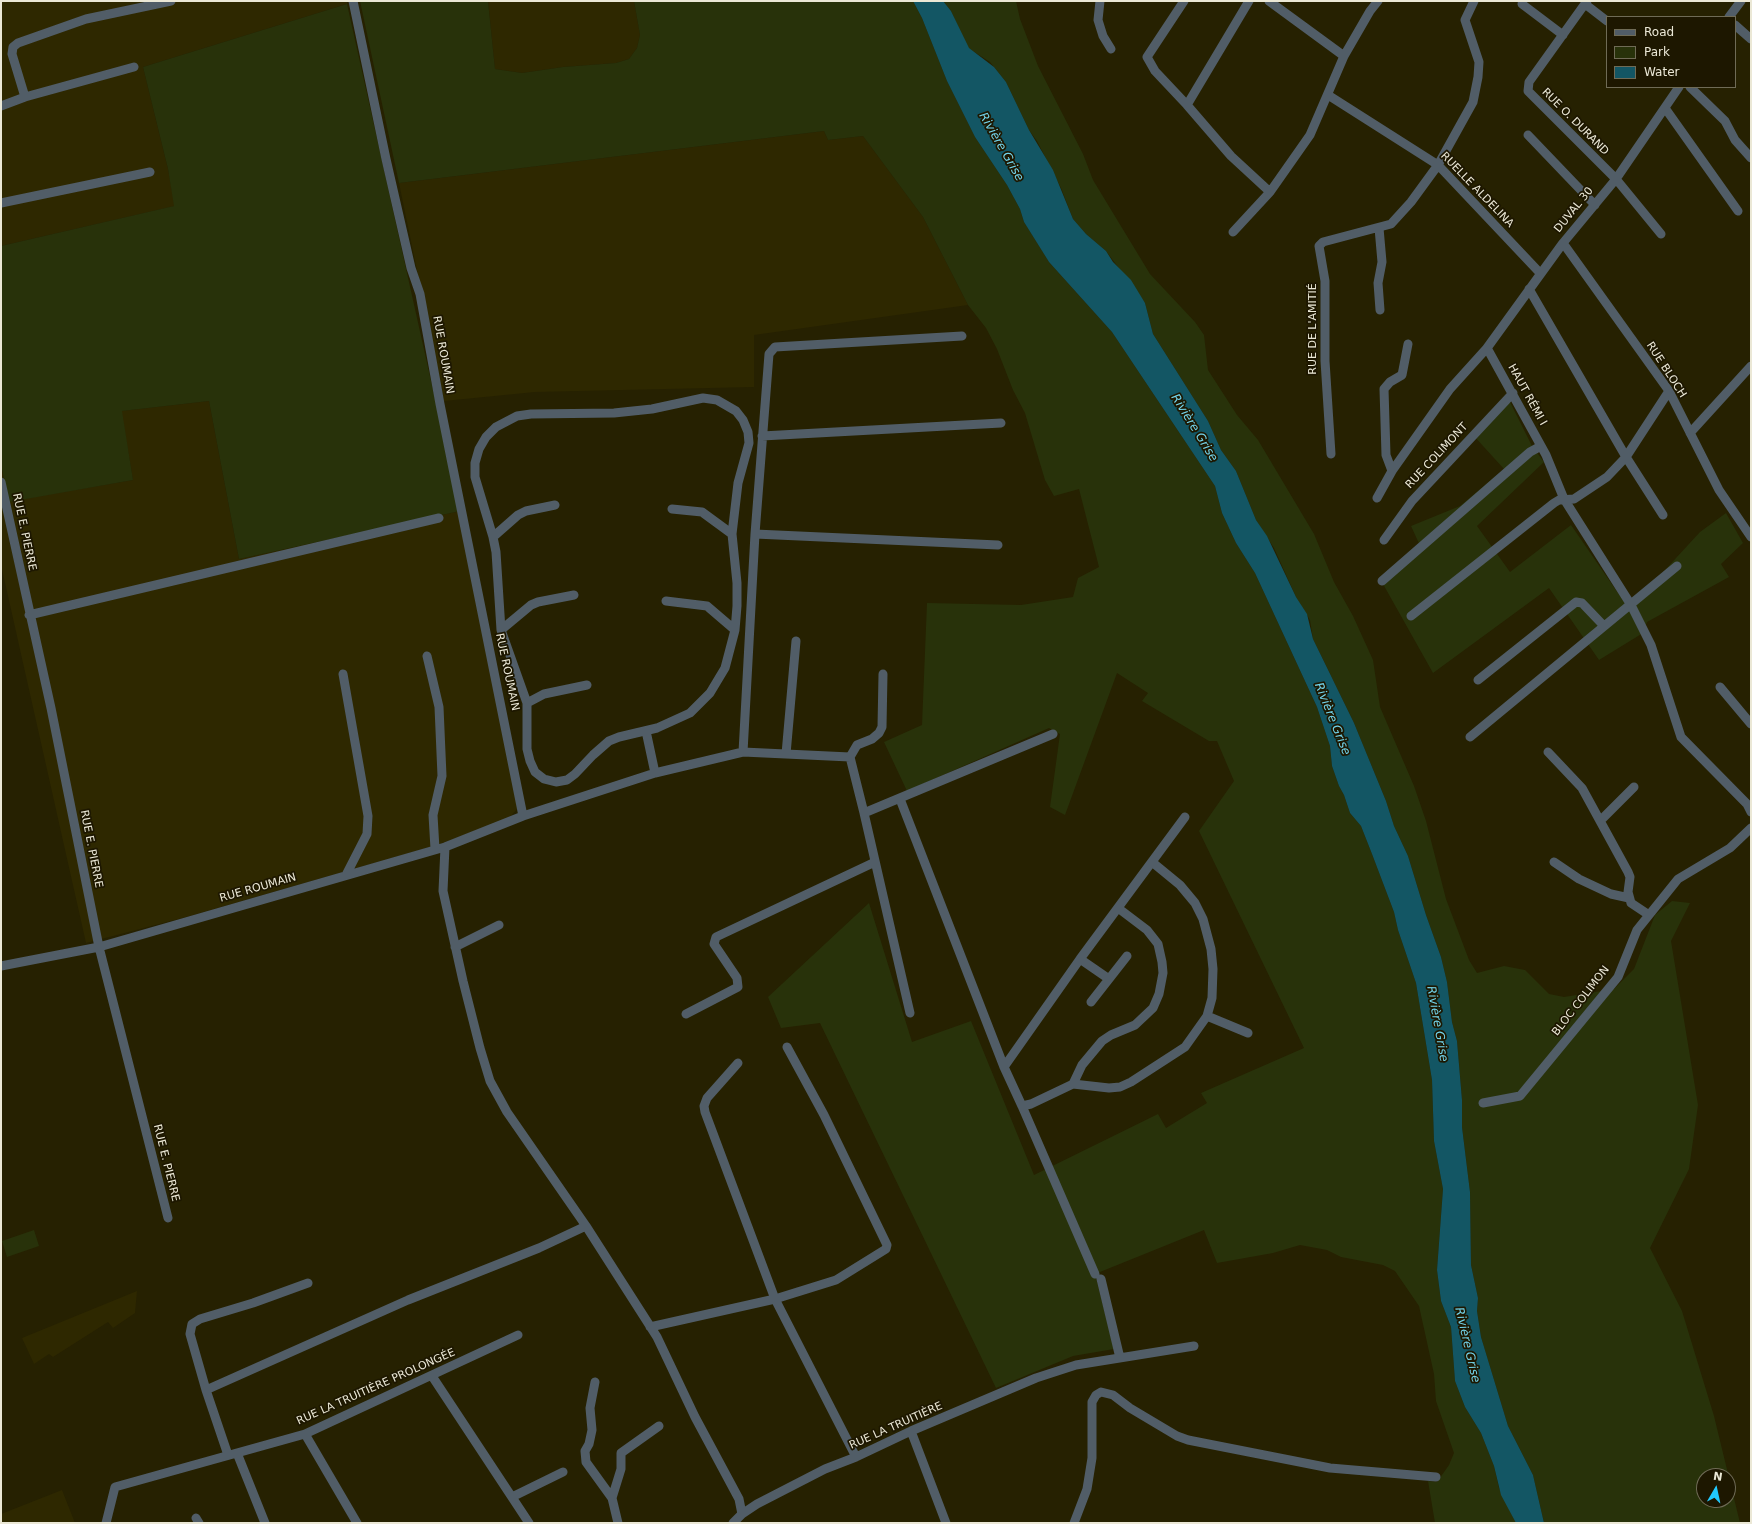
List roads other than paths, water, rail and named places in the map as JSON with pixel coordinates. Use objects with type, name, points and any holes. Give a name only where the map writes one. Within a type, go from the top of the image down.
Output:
[{"type":"street","points":[[25,97],[12,54],[13,48],[18,43],[86,19],[171,1]]},
{"type":"street","name":"RUE ROUMAIN","points":[[1,966],[99,946],[445,847],[524,816],[440,404],[420,294],[411,268],[386,159],[353,1]]},
{"type":"street","points":[[1100,1],[1098,20],[1103,36],[1111,50]]},
{"type":"street","points":[[1184,1],[1147,56],[1155,72],[1187,105],[1231,156],[1270,192]]},
{"type":"street","points":[[1187,105],[1249,1]]},
{"type":"street","points":[[1269,1],[1344,56]]},
{"type":"street","points":[[1233,232],[1270,192],[1310,135],[1344,56],[1370,11],[1378,1]]},
{"type":"street","name":"RUE DE L'AMITIÉ","points":[[1331,454],[1325,368],[1325,281],[1319,246],[1323,242],[1379,228],[1394,222],[1438,165],[1473,102],[1479,62],[1465,20],[1474,1]]},
{"type":"street","points":[[1729,16],[1740,1]]},
{"type":"street","points":[[1586,2],[1606,20]]},
{"type":"street","name":"RUE O. DURAND","points":[[1586,2],[1529,82],[1528,91],[1616,179]]},
{"type":"street","points":[[1522,4],[1563,35]]},
{"type":"street","points":[[1736,26],[1751,38]]},
{"type":"street","points":[[1,106],[25,97],[134,66]]},
{"type":"street","name":"DUVAL 30","points":[[1377,498],[1392,471],[1450,389],[1487,348],[1540,273],[1616,179],[1678,88]]},
{"type":"street","points":[[1691,88],[1725,121],[1735,140],[1751,158]]},
{"type":"street","name":"RUELLE ALDELINA","points":[[1328,95],[1438,165],[1540,273]]},
{"type":"street","points":[[1665,108],[1738,211]]},
{"type":"street","points":[[1528,135],[1594,205]]},
{"type":"street","points":[[1,203],[150,172]]},
{"type":"street","points":[[1616,179],[1661,234]]},
{"type":"street","points":[[1379,228],[1382,262],[1378,283],[1380,310]]},
{"type":"street","name":"RUE BLOCH","points":[[1563,243],[1669,391],[1718,490],[1751,537]]},
{"type":"street","points":[[1529,289],[1626,457],[1663,515]]},
{"type":"street","points":[[743,752],[755,534],[769,354],[775,347],[962,336]]},
{"type":"street","points":[[1392,471],[1386,455],[1384,389],[1390,382],[1402,375],[1408,344]]},
{"type":"street","name":"HAUT RÉMI I","points":[[1487,348],[1513,392],[1546,455],[1564,500],[1631,605],[1651,644],[1681,737],[1746,804],[1751,812]]},
{"type":"street","points":[[1690,433],[1751,366]]},
{"type":"street","points":[[1411,616],[1554,503],[1574,499],[1607,477],[1626,457],[1669,391]]},
{"type":"street","name":"RUE COLIMONT","points":[[1384,540],[1412,501],[1513,392]]},
{"type":"street","points":[[703,398],[718,400],[728,405],[743,420],[748,432],[749,443],[738,483],[732,534],[737,583],[735,630],[726,668],[718,683],[705,699],[680,720],[609,741],[567,780],[556,782],[544,779],[535,772],[527,749],[527,703],[502,630],[496,552],[493,537],[478,490],[475,470],[479,450],[486,437],[505,420],[524,415],[614,414],[652,409],[703,398]]},
{"type":"street","points":[[762,436],[1002,423]]},
{"type":"street","points":[[1382,581],[1432,540],[1519,462],[1541,446]]},
{"type":"street","name":"RUE E. PIERRE","points":[[1,482],[29,615],[51,708],[99,946],[168,1218]]},
{"type":"street","points":[[493,537],[518,515],[526,511],[555,505]]},
{"type":"street","points":[[672,509],[702,512],[732,534]]},
{"type":"street","points":[[29,615],[439,518]]},
{"type":"street","points":[[755,534],[998,545]]},
{"type":"street","points":[[1470,737],[1677,566]]},
{"type":"street","points":[[502,630],[531,605],[538,602],[574,595]]},
{"type":"street","points":[[666,601],[707,606],[735,630]]},
{"type":"street","points":[[1478,680],[1576,602],[1582,603],[1604,626]]},
{"type":"street","points":[[786,754],[796,641]]},
{"type":"street","points":[[427,656],[439,707],[441,786],[434,805],[433,815],[435,849]]},
{"type":"street","points":[[343,674],[368,816],[367,834],[346,875]]},
{"type":"street","points":[[883,674],[882,726],[879,733],[872,739],[857,745],[850,756],[910,1013]]},
{"type":"street","points":[[527,703],[544,694],[588,686]]},
{"type":"street","points":[[1720,687],[1751,724]]},
{"type":"street","points":[[646,731],[655,773]]},
{"type":"street","points":[[864,814],[1053,734]]},
{"type":"street","points":[[524,816],[655,773],[743,752],[850,756]]},
{"type":"street","points":[[1548,752],[1582,788],[1628,872],[1630,877],[1629,898],[1634,907],[1648,915]]},
{"type":"street","points":[[1600,821],[1634,787]]},
{"type":"street","points":[[900,799],[1004,1067],[1098,1277],[1120,1358]]},
{"type":"street","points":[[1004,1067],[1080,959],[1185,818]]},
{"type":"street","name":"BLOC COLIMON","points":[[1483,1103],[1520,1096],[1618,977],[1637,930],[1678,880],[1730,848],[1751,828]]},
{"type":"street","points":[[445,847],[443,891],[480,1048],[490,1080],[507,1112],[586,1226],[650,1326],[695,1417],[739,1499],[742,1514]]},
{"type":"street","points":[[686,1014],[738,987],[737,978],[714,944],[716,937],[875,862]]},
{"type":"street","points":[[1022,1106],[1031,1104],[1073,1084],[1109,1088],[1120,1087],[1131,1082],[1185,1047],[1207,1016],[1212,998],[1213,970],[1211,949],[1203,919],[1195,904],[1180,885],[1152,862]]},
{"type":"street","points":[[1554,862],[1579,879],[1610,894],[1629,898]]},
{"type":"street","points":[[1073,1084],[1082,1065],[1102,1041],[1111,1035],[1135,1025],[1153,1008],[1159,994],[1163,973],[1158,944],[1147,930],[1118,908]]},
{"type":"street","points":[[455,947],[499,925]]},
{"type":"street","points":[[1091,1002],[1127,956]]},
{"type":"street","points":[[1080,959],[1109,979]]},
{"type":"street","points":[[1207,1016],[1248,1034]]},
{"type":"street","points":[[650,1326],[775,1299],[836,1280],[885,1251],[887,1245],[824,1115],[787,1047]]},
{"type":"street","points":[[738,1063],[707,1098],[704,1106],[775,1299],[856,1457]]},
{"type":"street","points":[[206,1390],[408,1300],[539,1248],[586,1226]]},
{"type":"street","points":[[265,1523],[233,1454],[206,1390],[190,1334],[192,1324],[195,1321],[253,1303],[308,1283]]},
{"type":"street","name":"RUE LA TRUITIÈRE PROLONGÉE","points":[[106,1523],[115,1487],[305,1434],[432,1376],[518,1334]]},
{"type":"street","name":"RUE LA TRUITIÈRE","points":[[733,1523],[742,1514],[825,1469],[856,1457],[911,1431],[1036,1378],[1076,1365],[1194,1346]]},
{"type":"street","points":[[432,1376],[529,1523]]},
{"type":"street","points":[[595,1382],[590,1408],[592,1430],[589,1444],[585,1451],[586,1462],[612,1498],[618,1523]]},
{"type":"street","points":[[1074,1523],[1087,1489],[1092,1458],[1092,1402],[1096,1395],[1101,1392],[1114,1395],[1130,1408],[1177,1436],[1188,1440],[1330,1468],[1436,1477]]},
{"type":"street","points":[[612,1498],[621,1469],[621,1453],[659,1426]]},
{"type":"street","points":[[911,1431],[946,1523]]},
{"type":"street","points":[[305,1434],[357,1523]]},
{"type":"street","points":[[512,1497],[563,1472]]},
{"type":"water","name":"Rivière Grise","points":[[913,1],[943,1],[951,11],[969,48],[994,67],[1006,82],[1029,130],[1053,170],[1073,219],[1086,234],[1106,251],[1113,262],[1131,280],[1145,303],[1153,334],[1208,421],[1221,450],[1236,471],[1256,520],[1267,536],[1296,597],[1307,614],[1313,639],[1354,723],[1386,801],[1394,826],[1408,856],[1426,915],[1441,957],[1447,982],[1452,1022],[1457,1041],[1462,1100],[1462,1127],[1470,1192],[1471,1265],[1478,1298],[1477,1311],[1481,1337],[1508,1426],[1533,1475],[1544,1523],[1516,1523],[1501,1495],[1494,1466],[1481,1433],[1465,1407],[1455,1381],[1451,1327],[1441,1301],[1437,1270],[1443,1189],[1434,1141],[1432,1080],[1416,983],[1398,930],[1394,912],[1372,854],[1361,826],[1350,813],[1344,795],[1339,786],[1332,766],[1330,746],[1317,707],[1255,573],[1236,543],[1222,513],[1215,486],[1112,332],[1049,262],[1024,222],[1020,209],[1007,185],[975,137],[947,81],[922,18]]}]
